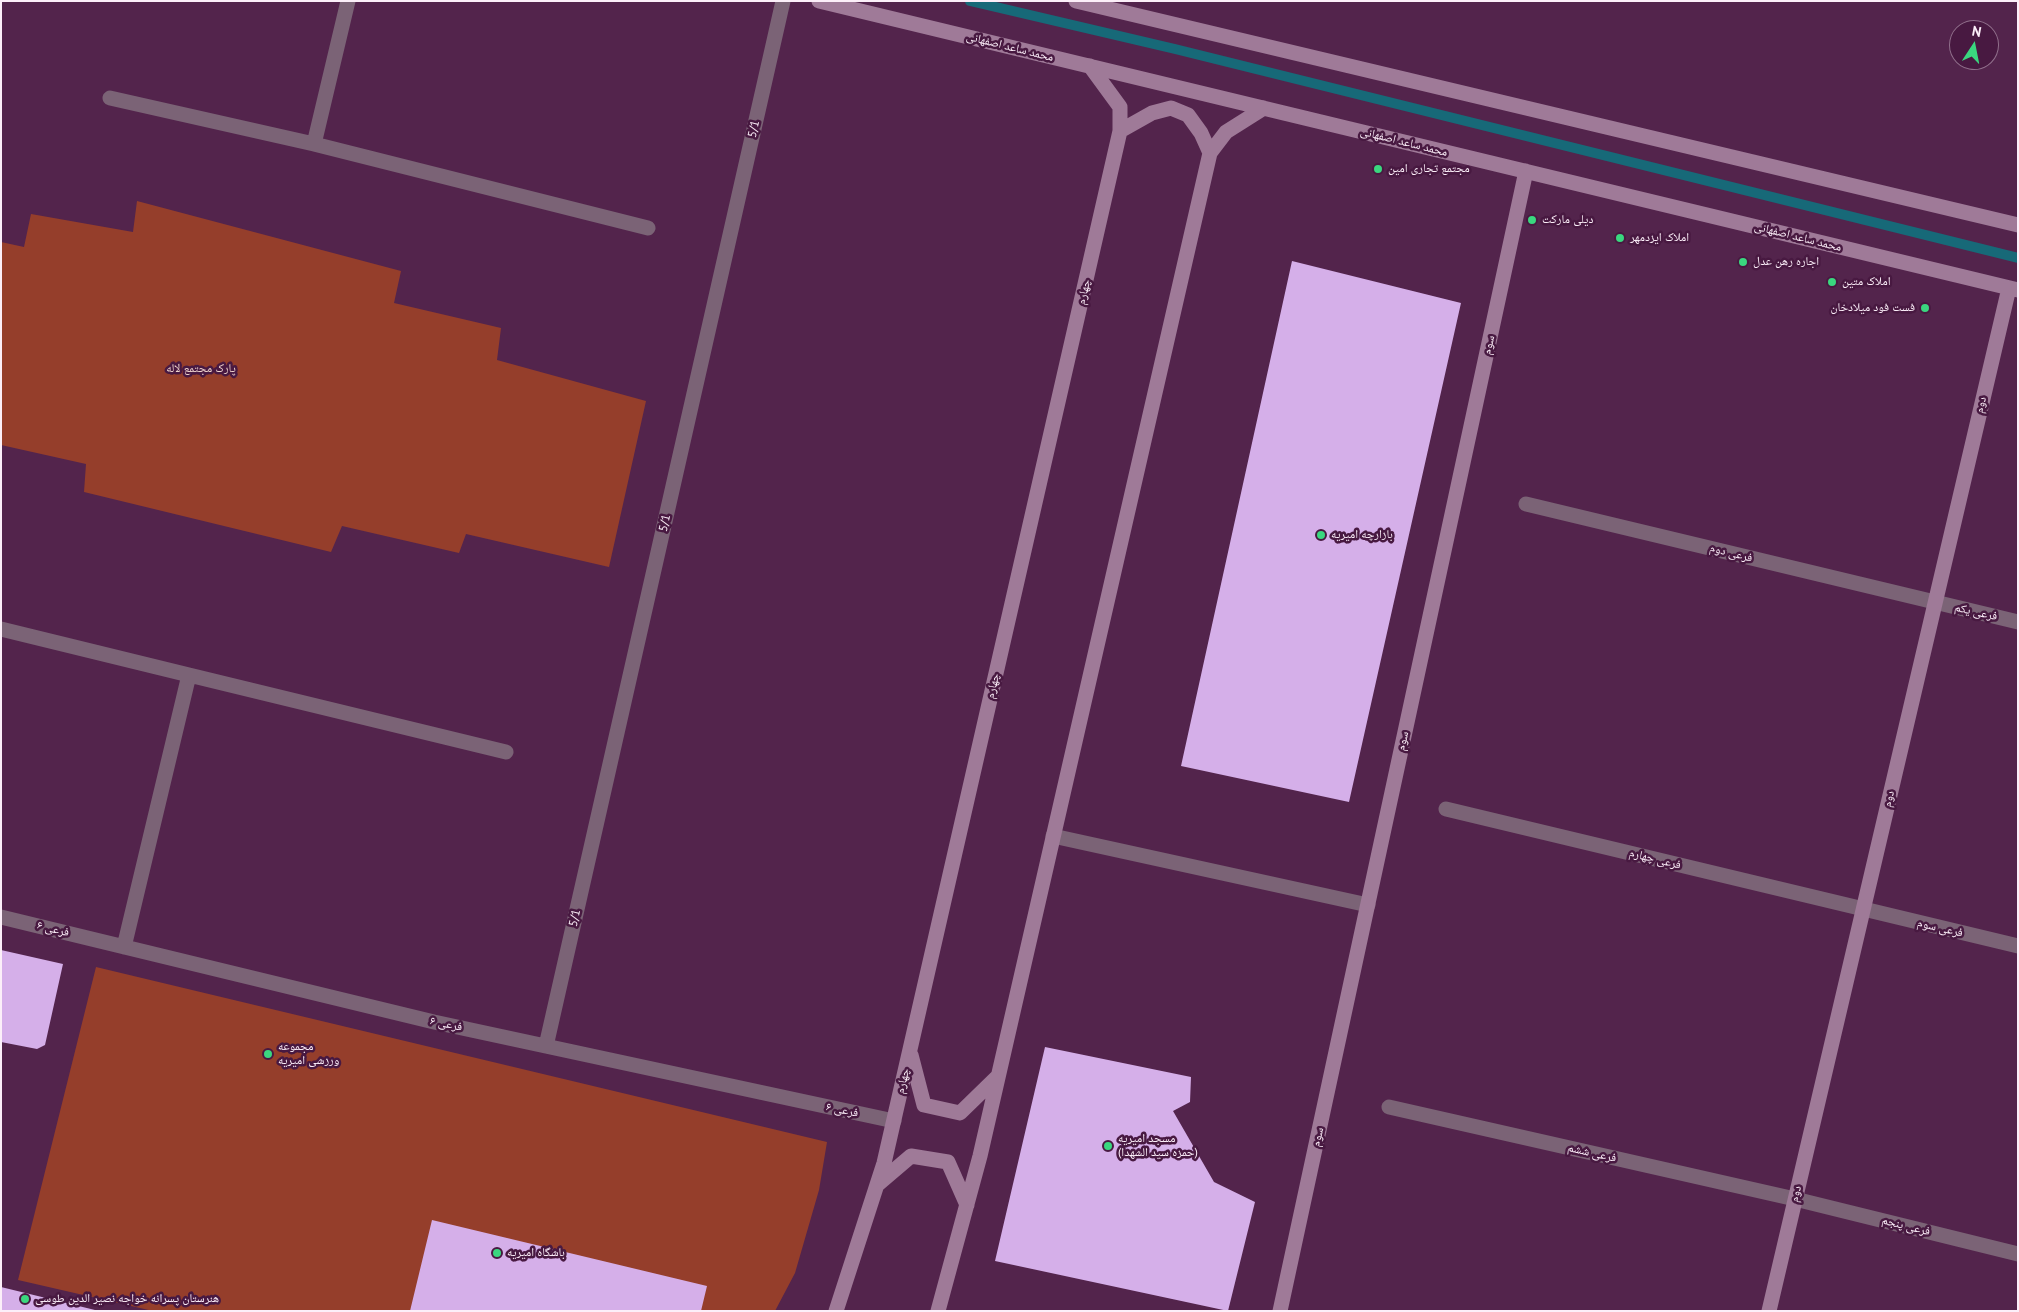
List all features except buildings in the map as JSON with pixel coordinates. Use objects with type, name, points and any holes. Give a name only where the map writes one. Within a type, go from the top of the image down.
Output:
[{"type":"street","points":[[314,144],[348,1]]},
{"type":"street","name":"5/1","points":[[546,1046],[783,1]]},
{"type":"street","name":"محمد ساعد اصفهانی","points":[[820,1],[2013,289]]},
{"type":"street","points":[[1076,1],[2018,225]]},
{"type":"street","name":"چهارم","points":[[836,1311],[877,1185],[894,1121],[1120,131],[1120,107],[1090,66]]},
{"type":"street","points":[[110,98],[314,144],[648,228]]},
{"type":"street","points":[[1120,131],[1152,113],[1171,108],[1188,116],[1201,133],[1210,153]]},
{"type":"street","points":[[939,1309],[967,1205],[998,1076],[1210,153],[1226,132],[1264,108]]},
{"type":"street","name":"سوم","points":[[1280,1311],[1526,171]]},
{"type":"street","name":"دوم","points":[[1769,1311],[1935,602],[2013,289]]},
{"type":"street","name":"فرعی دوم","points":[[1526,504],[1935,602]]},
{"type":"street","name":"فرعی یکم","points":[[1935,602],[2018,622]]},
{"type":"street","points":[[1,629],[506,752]]},
{"type":"street","points":[[124,947],[189,675]]},
{"type":"street","name":"فرعی چهارم","points":[[1446,808],[1863,909]]},
{"type":"street","points":[[1053,836],[1368,906]]},
{"type":"street","name":"فرعی سوم","points":[[1863,909],[2018,946]]},
{"type":"street","name":"فرعی ۶","points":[[1,917],[434,1022],[894,1121]]},
{"type":"street","points":[[910,1051],[924,1104],[960,1113],[998,1076]]},
{"type":"street","name":"فرعی ششم","points":[[1389,1107],[1795,1199]]},
{"type":"street","points":[[877,1185],[912,1156],[948,1162],[967,1205]]},
{"type":"street","name":"فرعی پنجم","points":[[1795,1199],[2018,1254]]},
{"type":"green space","name":"پارک مجتمع لاله","points":[[137,201],[401,271],[394,303],[501,328],[497,360],[646,401],[609,567],[466,534],[459,553],[342,526],[331,552],[84,492],[86,464],[1,445],[1,242],[24,247],[31,214],[133,232]]},
{"type":"green space","name":"مجموعه ورزشی امیریه","points":[[96,967],[827,1142],[819,1190],[795,1273],[775,1311],[153,1311],[18,1280]]},
{"type":"waterway","points":[[970,1],[1175,49],[2018,258]]},
{"type":"place","name":"مجتمع تجاری امین","points":[[1378,169]]},
{"type":"place","name":"دیلی مارکت","points":[[1532,220]]},
{"type":"place","name":"املاک ایزدمهر","points":[[1620,238]]},
{"type":"place","name":"اجاره رهن عدل","points":[[1743,262]]},
{"type":"place","name":"املاک متین","points":[[1832,282]]},
{"type":"place","name":"فست فود میلادخان","points":[[1925,308]]},
{"type":"place","name":"بازارچه امیریه","points":[[1321,535]]},
{"type":"place","name":"مجموعه ورزشی امیریه","points":[[268,1054]]},
{"type":"place","name":"مسجد امیریه (حمزه سید الشهدا)","points":[[1108,1146]]},
{"type":"place","name":"باشگاه امیریه","points":[[497,1253]]},
{"type":"place","name":"هنرستان پسرانه خواجه نصیر الدین طوسی","points":[[25,1299]]}]
